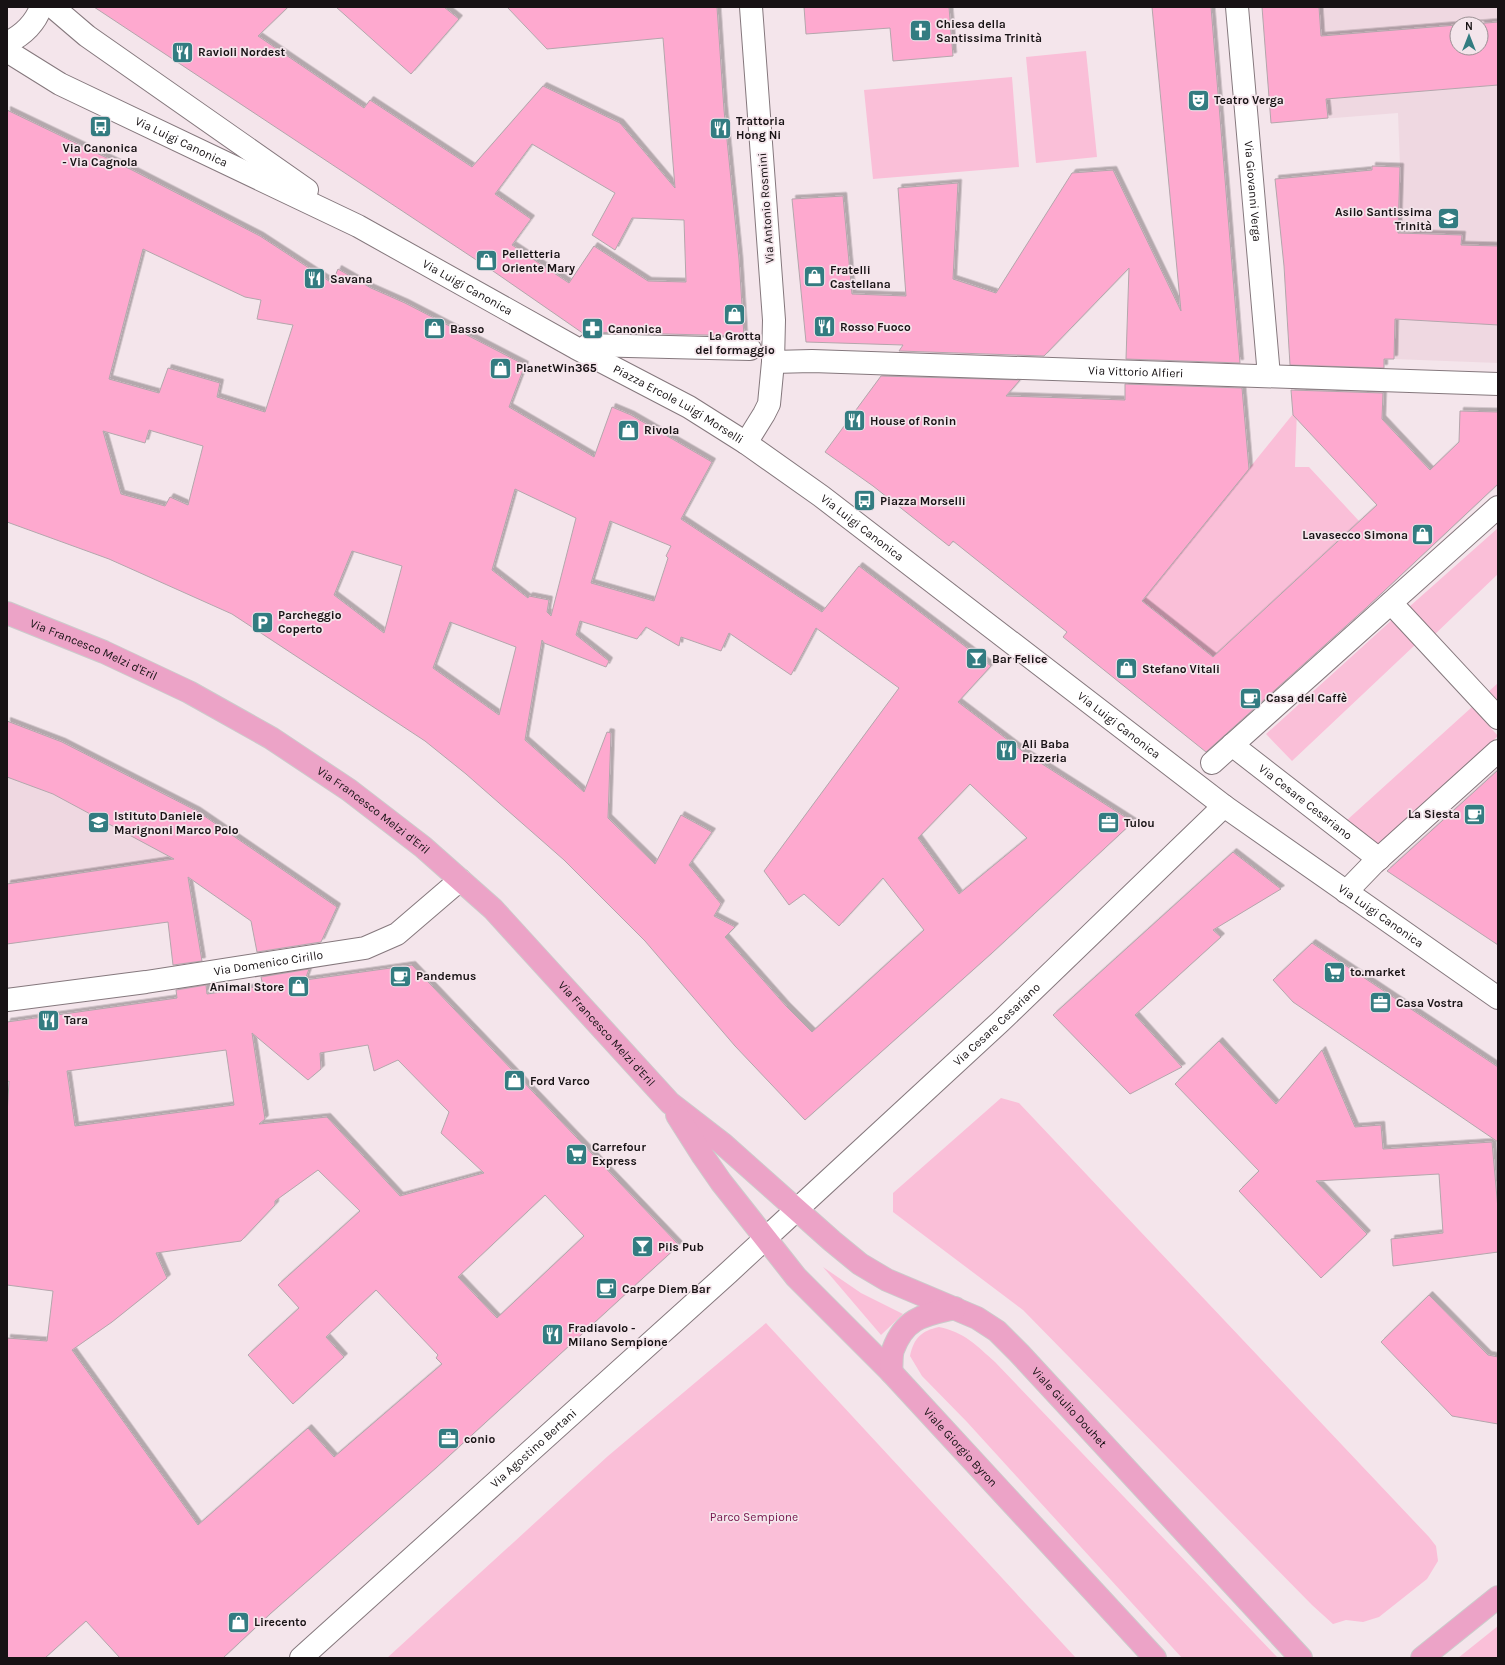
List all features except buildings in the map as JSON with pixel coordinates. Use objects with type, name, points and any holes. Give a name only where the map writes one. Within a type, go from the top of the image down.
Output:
[{"type":"main road","name":"Via Francesco Melzi d'Eril","points":[[7,613],[104,652],[189,692],[271,738],[349,790],[423,847],[493,909],[670,1103],[723,1144],[798,1209]]},
{"type":"main road","name":"Via Francesco Melzi d'Eril","points":[[670,1103],[703,1156],[765,1238]]},
{"type":"main road","name":"Viale Giulio Douhet","points":[[798,1209],[860,1264],[887,1280],[977,1318],[997,1331],[1301,1658]]},
{"type":"main road","name":"Viale Giorgio Byron","points":[[765,1238],[796,1277],[891,1372],[1155,1658]]},
{"type":"main road","points":[[891,1372],[893,1350],[909,1323],[923,1316],[955,1308]]},
{"type":"main road","points":[[1422,1658],[1498,1597]]},
{"type":"street","points":[[7,43],[18,38],[28,29],[41,7]]},
{"type":"street","name":"Via Luigi Canonica","points":[[53,7],[87,36],[358,226]]},
{"type":"street","name":"Via Antonio Rosmini","points":[[751,7],[772,298],[773,362]]},
{"type":"street","name":"Via Giovanni Verga","points":[[1237,7],[1269,376]]},
{"type":"street","name":"Via Luigi Canonica","points":[[7,51],[60,84],[358,226],[582,346]]},
{"type":"street","name":"Piazza Ercole Luigi Morselli","points":[[582,346],[689,407],[746,443],[769,404],[773,362]]},
{"type":"street","name":"Piazza Ercole Luigi Morselli","points":[[582,346],[750,349]]},
{"type":"street","name":"Via Vittorio Alfieri","points":[[773,362],[812,361],[1498,384]]},
{"type":"street","name":"Via Luigi Canonica","points":[[746,443],[821,496],[1224,806],[1498,998]]},
{"type":"street","points":[[1212,763],[1498,507]]},
{"type":"street","points":[[1391,603],[1498,718]]},
{"type":"street","name":"Via Cesare Cesariano","points":[[1232,745],[1379,859]]},
{"type":"street","points":[[1346,892],[1379,859],[1498,751]]},
{"type":"street","name":"Via Cesare Cesariano","points":[[765,1238],[1000,1022],[1224,806]]},
{"type":"street","name":"Via Domenico Cirillo","points":[[7,1000],[146,982],[365,948],[397,934],[460,880]]},
{"type":"street","name":"Via Agostino Bertani","points":[[301,1658],[765,1238]]},
{"type":"shaded area","points":[[1262,7],[1498,7],[1498,363],[1394,359],[1400,167],[1398,113],[1271,123]]},
{"type":"shaded area","name":"Istituto Daniele Marignoni Marco Polo","points":[[7,721],[197,811],[162,874],[168,922],[7,944]]},
{"type":"green space","points":[[1086,51],[1097,157],[1036,163],[1026,57]]},
{"type":"green space","points":[[1012,77],[1019,167],[873,179],[864,90]]},
{"type":"green space","points":[[1297,409],[1295,467],[1309,467],[1359,521],[1191,677],[1190,639],[1142,601]]},
{"type":"green space","points":[[1498,528],[1498,574],[1433,636],[1409,607]]},
{"type":"green space","points":[[1393,619],[1416,644],[1292,761],[1266,734]]},
{"type":"green space","points":[[1498,683],[1498,704],[1487,693]]},
{"type":"green space","points":[[1472,707],[1498,736],[1373,850],[1346,821]]},
{"type":"green space","points":[[1001,1098],[1019,1103],[1429,1537],[1436,1546],[1438,1561],[1427,1579],[1379,1617],[1363,1622],[1346,1620],[1333,1624],[1312,1605],[1023,1310],[893,1212],[893,1193]]},
{"type":"green space","points":[[823,1267],[861,1293],[903,1314],[881,1335]]},
{"type":"green space","name":"Parco Sempione","points":[[766,1323],[1076,1658],[387,1658],[608,1456]]},
{"type":"green space","points":[[939,1327],[956,1332],[963,1336],[976,1345],[995,1362],[1278,1658],[1182,1658],[967,1422],[922,1376],[910,1356],[914,1344],[923,1333]]},
{"type":"green space","points":[[1498,1626],[1498,1658],[1458,1658]]},
{"type":"place","name":"Chiesa della Santissima Trinità","points":[[921,31]]},
{"type":"place","name":"Ravioli Nordest","points":[[182,52]]},
{"type":"place","name":"Teatro Verga","points":[[1198,100]]},
{"type":"place","name":"Via Canonica - Via Cagnola","points":[[100,127]]},
{"type":"place","name":"Trattoria Hong Ni","points":[[720,128]]},
{"type":"place","name":"Asilo Santissima Trinità","points":[[1448,219]]},
{"type":"place","name":"Pelletteria Oriente Mary","points":[[486,261]]},
{"type":"place","name":"Fratelli Castellana","points":[[815,277]]},
{"type":"place","name":"Savana","points":[[314,279]]},
{"type":"place","name":"La Grotta del formaggio","points":[[735,315]]},
{"type":"place","name":"Rosso Fuoco","points":[[825,327]]},
{"type":"place","name":"Basso","points":[[434,329]]},
{"type":"place","name":"Canonica","points":[[593,329]]},
{"type":"place","name":"PlanetWin365","points":[[501,368]]},
{"type":"place","name":"House of Ronin","points":[[855,421]]},
{"type":"place","name":"Rivola","points":[[629,430]]},
{"type":"place","name":"Piazza Morselli","points":[[865,501]]},
{"type":"place","name":"Lavasecco Simona","points":[[1423,535]]},
{"type":"place","name":"Parcheggio Coperto","points":[[262,622]]},
{"type":"place","name":"Bar Felice","points":[[976,659]]},
{"type":"place","name":"Stefano Vitali","points":[[1126,669]]},
{"type":"place","name":"Casa del Caffè","points":[[1251,698]]},
{"type":"place","name":"Ali Baba Pizzeria","points":[[1007,751]]},
{"type":"place","name":"La Siesta","points":[[1475,814]]},
{"type":"place","name":"Istituto Daniele Marignoni Marco Polo","points":[[99,823]]},
{"type":"place","name":"Tulou","points":[[1108,823]]},
{"type":"place","name":"to.market","points":[[1334,972]]},
{"type":"place","name":"Pandemus","points":[[401,976]]},
{"type":"place","name":"Animal Store","points":[[299,987]]},
{"type":"place","name":"Casa Vostra","points":[[1380,1003]]},
{"type":"place","name":"Tara","points":[[49,1020]]},
{"type":"place","name":"Ford Varco","points":[[515,1081]]},
{"type":"place","name":"Carrefour Express","points":[[577,1154]]},
{"type":"place","name":"Pils Pub","points":[[643,1247]]},
{"type":"place","name":"Carpe Diem Bar","points":[[606,1289]]},
{"type":"place","name":"Fradiavolo - Milano Sempione","points":[[552,1335]]},
{"type":"place","name":"conio","points":[[449,1439]]},
{"type":"place","name":"Lirecento","points":[[239,1622]]}]
